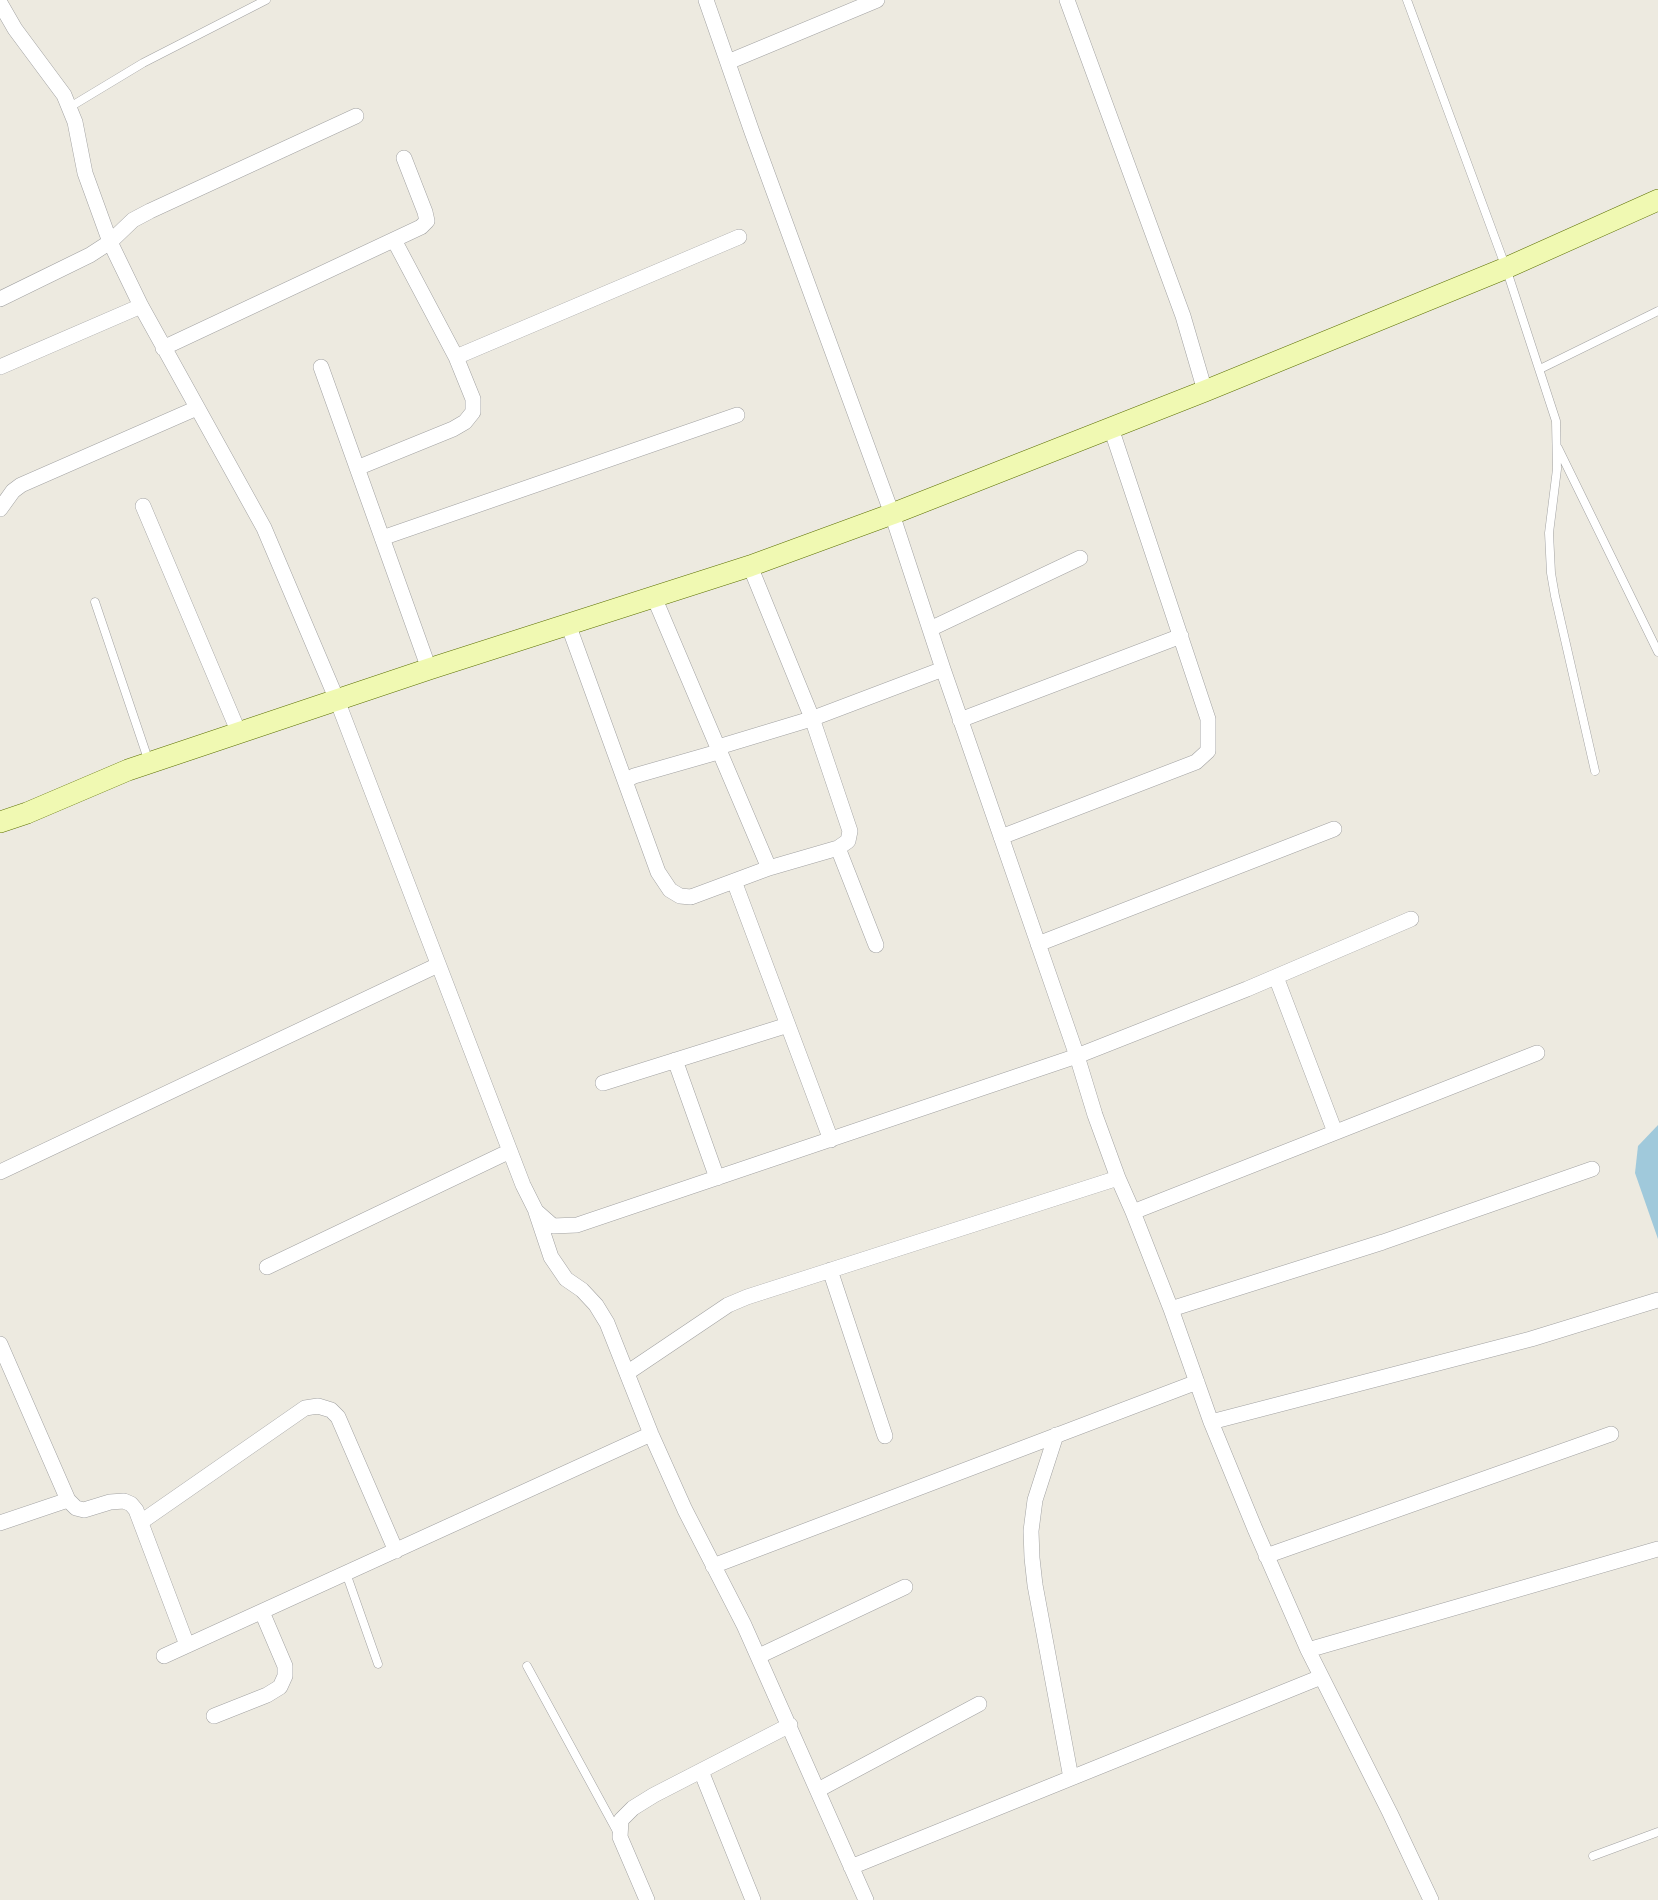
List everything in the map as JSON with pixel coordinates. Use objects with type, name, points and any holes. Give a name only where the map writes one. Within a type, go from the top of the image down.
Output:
[{"type":"street","points":[[706,0],[892,514],[960,720],[1077,1056],[1095,1115],[1171,1309],[1211,1422],[1266,1556],[1308,1650],[1431,1900]]},
{"type":"street","points":[[728,62],[877,0]]},
{"type":"street","points":[[1067,0],[1183,316],[1205,391]]},
{"type":"street","points":[[0,3],[15,29],[53,78],[70,107],[85,173],[110,243],[141,306],[264,528],[337,700],[510,1151],[536,1211],[551,1257],[566,1279],[582,1290],[596,1305],[607,1323],[651,1434],[713,1566],[759,1656],[866,1900]]},
{"type":"street","points":[[0,298],[80,261],[110,243],[126,226],[140,216],[356,116]]},
{"type":"street","points":[[164,348],[421,227],[427,218],[404,158]]},
{"type":"street","points":[[0,822],[150,763],[429,669],[750,566],[892,514],[1205,391],[1506,268],[1658,200]]},
{"type":"street","points":[[456,357],[739,237]]},
{"type":"street","points":[[357,468],[453,429],[465,422],[474,412],[473,399],[456,357],[394,240]]},
{"type":"street","points":[[0,367],[141,306]]},
{"type":"street","points":[[321,367],[429,669]]},
{"type":"street","points":[[0,509],[21,484],[197,408]]},
{"type":"street","points":[[382,538],[737,415]]},
{"type":"street","points":[[1001,837],[1196,762],[1208,752],[1208,719],[1112,428]]},
{"type":"street","points":[[143,506],[239,733]]},
{"type":"street","points":[[930,629],[1080,558]]},
{"type":"street","points":[[568,624],[658,872],[670,890],[680,896],[691,897],[769,868],[838,848],[848,841],[850,831],[812,718],[750,566]]},
{"type":"street","points":[[654,597],[769,868]]},
{"type":"street","points":[[960,720],[1181,636]]},
{"type":"street","points":[[625,780],[718,752],[725,745],[812,718],[943,669]]},
{"type":"street","points":[[1038,944],[1334,829]]},
{"type":"street","points":[[838,848],[876,945]]},
{"type":"street","points":[[734,881],[831,1140]]},
{"type":"street","points":[[536,1211],[553,1226],[577,1225],[1077,1056],[1276,977],[1411,920]]},
{"type":"street","points":[[0,1172],[438,964]]},
{"type":"street","points":[[1276,977],[1335,1132]]},
{"type":"street","points":[[603,1083],[788,1025]]},
{"type":"street","points":[[1134,1212],[1538,1053]]},
{"type":"street","points":[[675,1060],[717,1178]]},
{"type":"street","points":[[267,1267],[510,1151]]},
{"type":"street","points":[[1171,1309],[1383,1242],[1592,1169]]},
{"type":"street","points":[[627,1373],[728,1305],[767,1290],[1118,1178]]},
{"type":"street","points":[[830,1270],[885,1436]]},
{"type":"street","points":[[1211,1422],[1531,1339],[1658,1300]]},
{"type":"street","points":[[0,1344],[68,1500],[76,1508],[84,1510],[110,1502],[124,1501],[136,1510],[187,1646]]},
{"type":"street","points":[[713,1566],[1197,1382]]},
{"type":"street","points":[[141,1522],[305,1408],[318,1406],[331,1410],[338,1417],[396,1551]]},
{"type":"street","points":[[164,1656],[651,1434]]},
{"type":"street","points":[[1266,1556],[1611,1434]]},
{"type":"street","points":[[1056,1435],[1035,1500],[1031,1531],[1032,1558],[1071,1778]]},
{"type":"street","points":[[0,1523],[68,1500]]},
{"type":"street","points":[[1308,1650],[1658,1549]]},
{"type":"street","points":[[759,1656],[905,1587]]},
{"type":"street","points":[[214,1716],[267,1695],[280,1687],[285,1676],[285,1666],[262,1612]]},
{"type":"street","points":[[851,1867],[1322,1677]]},
{"type":"street","points":[[818,1790],[979,1704]]},
{"type":"street","points":[[647,1900],[620,1837],[621,1820],[633,1808],[790,1725]]},
{"type":"street","points":[[701,1771],[753,1900]]},
{"type":"lane","points":[[70,107],[143,63],[266,0]]},
{"type":"lane","points":[[1407,0],[1506,268],[1556,421],[1557,470],[1550,533],[1551,573],[1596,771]]},
{"type":"lane","points":[[1540,369],[1658,311]]},
{"type":"lane","points":[[1557,447],[1658,652]]},
{"type":"lane","points":[[95,602],[150,763]]},
{"type":"lane","points":[[346,1573],[378,1664]]},
{"type":"lane","points":[[527,1666],[620,1837]]},
{"type":"lane","points":[[1593,1856],[1658,1832]]},
{"type":"water","points":[[1658,1125],[1658,1239],[1635,1173],[1638,1146]]}]
